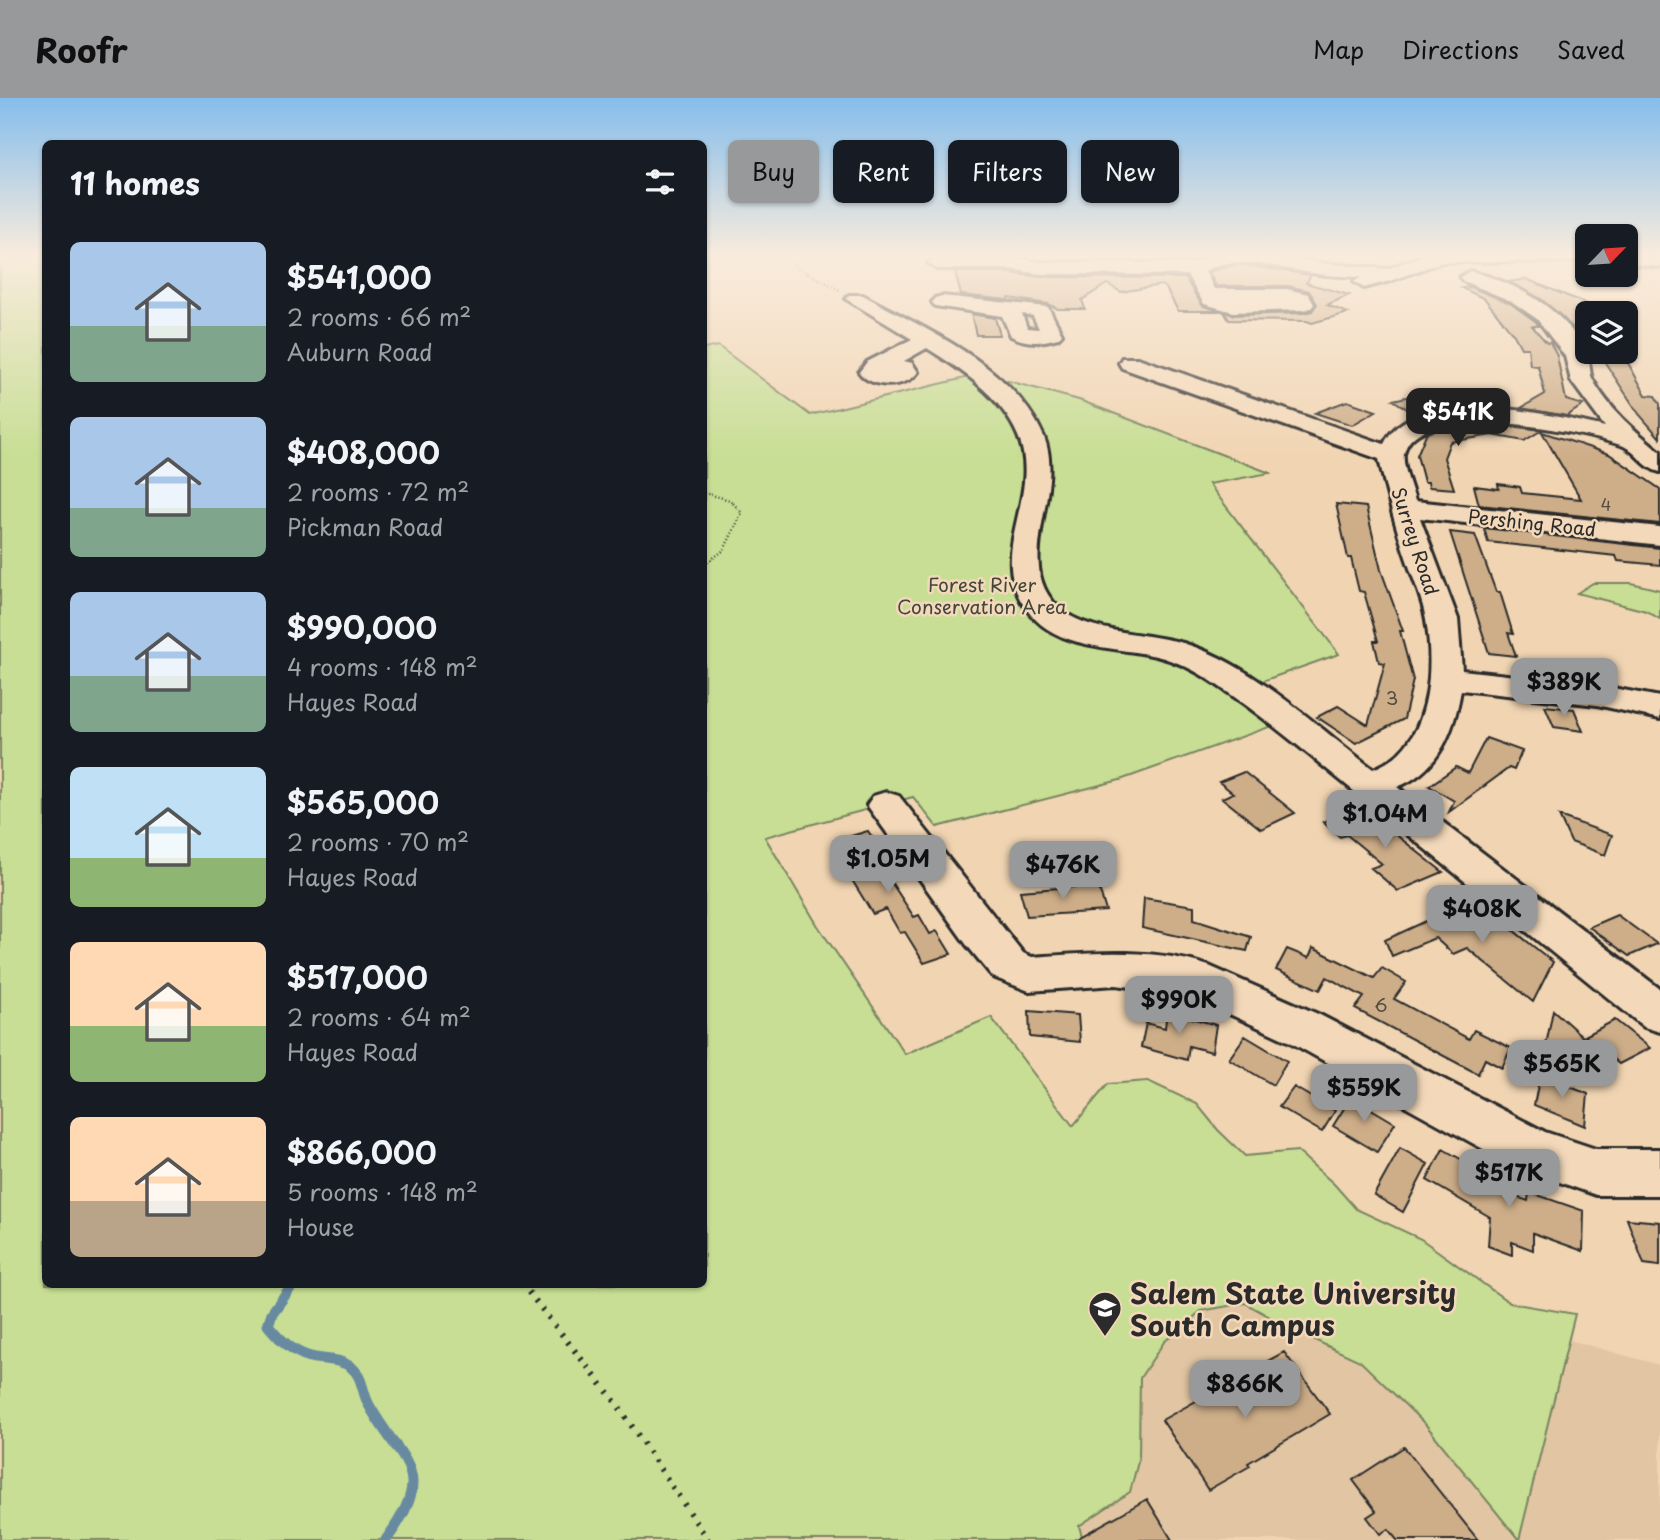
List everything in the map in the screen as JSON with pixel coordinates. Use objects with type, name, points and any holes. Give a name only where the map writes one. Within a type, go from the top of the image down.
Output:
[{"type":"street","points":[[896,321],[936,344],[996,387],[1031,436],[1040,477],[1022,549],[1029,591],[1043,610],[1061,626],[1157,646],[1199,661],[1263,699],[1660,1014]]},
{"type":"street","points":[[936,344],[939,321]]},
{"type":"street","points":[[1550,321],[1578,359],[1580,377],[1628,439],[1660,464]]},
{"type":"street","points":[[887,362],[936,344]]},
{"type":"street","name":"Surrey Road","points":[[1130,363],[1391,455],[1403,508],[1442,619],[1446,678],[1437,721],[1423,750],[1401,772],[1370,783]]},
{"type":"street","points":[[1391,455],[1393,441],[1403,430],[1434,418],[1470,414],[1543,420],[1628,439]]},
{"type":"street","name":"Pershing Road","points":[[1403,508],[1660,536]]},
{"type":"street","points":[[1446,678],[1597,695],[1660,708]]},
{"type":"street","points":[[886,805],[1008,965],[1029,974],[1116,968],[1193,978],[1304,1028],[1530,1149],[1596,1172],[1660,1172]]},
{"type":"path","points":[[707,494],[730,499],[742,513],[730,543],[719,557],[707,563]]},
{"type":"path","points":[[525,1288],[617,1404],[708,1540]]},
{"type":"shaded area","name":"Salem State University South Campus","points":[[1073,1127],[1526,1328],[1660,1365],[1660,1540],[512,1540]]},
{"type":"green space","name":"Forest River Conservation Area","points":[[0,321],[42,321],[42,1288],[707,1288],[707,348],[718,346],[810,415],[969,377],[1001,379],[1079,400],[1270,473],[1209,484],[1339,654],[1234,691],[1275,725],[1120,780],[937,827],[913,797],[765,837],[818,926],[905,1054],[991,1017],[1073,1126],[1108,1084],[1148,1081],[1197,1104],[1218,1130],[1245,1156],[1297,1151],[1334,1184],[1356,1209],[1421,1239],[1510,1303],[1575,1314],[1519,1540],[1426,1425],[1360,1361],[1295,1331],[1245,1303],[1201,1311],[1164,1342],[1140,1378],[1139,1458],[1130,1492],[1079,1526],[1083,1540],[0,1540]]},
{"type":"green space","points":[[1593,583],[1631,583],[1660,590],[1660,619],[1646,611],[1577,593]]},
{"type":"building","points":[[973,321],[996,321],[1000,335],[976,335]]},
{"type":"building","points":[[1503,321],[1535,321],[1539,326],[1532,326],[1547,343],[1550,342],[1557,356],[1566,400],[1583,405],[1567,416],[1521,408],[1545,394],[1538,366],[1530,365],[1528,348],[1521,348]]},
{"type":"building","points":[[1566,321],[1575,321],[1575,327],[1572,327]]},
{"type":"building","points":[[1606,364],[1629,364],[1646,395],[1655,396],[1660,404],[1660,438],[1639,414]]},
{"type":"building","points":[[1420,394],[1466,394],[1475,405],[1452,405],[1415,414],[1393,400]]},
{"type":"building","points":[[1347,401],[1376,411],[1352,425],[1315,413]]},
{"type":"building","points":[[1467,425],[1501,425],[1542,430],[1524,441],[1492,435],[1450,442],[1444,458],[1454,489],[1429,487],[1428,482],[1424,482],[1417,455],[1426,434],[1437,429]]},
{"type":"building","points":[[1542,432],[1609,454],[1660,489],[1660,524],[1479,505],[1474,486],[1499,489],[1498,484],[1520,487],[1522,493],[1581,499]]},
{"type":"building","points":[[1336,504],[1366,507],[1381,570],[1403,631],[1400,631],[1413,680],[1404,719],[1356,743],[1317,717],[1338,706],[1368,725],[1385,663],[1379,662],[1374,641],[1378,641],[1364,592],[1359,591],[1351,558],[1348,558]]},
{"type":"building","points":[[1484,528],[1660,548],[1660,565],[1618,561],[1616,556],[1488,542]]},
{"type":"building","points":[[1450,532],[1475,535],[1496,592],[1500,592],[1513,634],[1508,633],[1516,656],[1489,653]]},
{"type":"building","points":[[1545,706],[1574,709],[1583,731],[1554,727]]},
{"type":"building","points":[[1486,738],[1522,751],[1514,770],[1509,768],[1449,812],[1454,801],[1429,786],[1456,767],[1468,773]]},
{"type":"building","points":[[1244,772],[1295,813],[1261,829],[1222,798],[1233,793],[1219,782]]},
{"type":"building","points":[[1357,808],[1372,821],[1376,819],[1443,872],[1398,891],[1371,868],[1382,864],[1347,835],[1340,837],[1323,822]]},
{"type":"building","points":[[1559,816],[1612,835],[1605,855],[1571,842]]},
{"type":"building","points":[[868,831],[887,859],[878,862],[914,917],[919,915],[930,934],[937,931],[951,954],[924,963],[905,932],[900,933],[886,909],[873,914],[852,880],[858,878],[834,841]]},
{"type":"building","points":[[1098,885],[1106,911],[1027,916],[1020,891]]},
{"type":"building","points":[[1144,898],[1194,906],[1194,919],[1251,937],[1247,951],[1142,928]]},
{"type":"building","points":[[1474,899],[1553,962],[1533,1002],[1467,948],[1453,954],[1435,938],[1392,956],[1385,940]]},
{"type":"building","points":[[1617,915],[1657,944],[1629,956],[1589,927]]},
{"type":"building","points":[[1313,948],[1374,978],[1382,968],[1406,982],[1394,999],[1469,1039],[1474,1030],[1511,1048],[1502,1068],[1485,1059],[1478,1074],[1355,1009],[1364,997],[1327,977],[1320,990],[1276,970],[1287,949],[1309,958]]},
{"type":"building","points":[[1553,1010],[1583,1037],[1544,1055]]},
{"type":"building","points":[[1029,1011],[1078,1015],[1080,1042],[1030,1037]]},
{"type":"building","points":[[1167,1011],[1216,1025],[1212,1052],[1189,1046],[1187,1060],[1141,1047],[1146,1023],[1165,1028]]},
{"type":"building","points":[[1615,1020],[1650,1048],[1619,1064],[1585,1036]]},
{"type":"building","points":[[1245,1036],[1287,1061],[1273,1085],[1229,1059]]},
{"type":"building","points":[[1540,1075],[1588,1094],[1585,1126],[1534,1105]]},
{"type":"building","points":[[1294,1087],[1335,1111],[1322,1132],[1279,1107]]},
{"type":"building","points":[[1351,1097],[1395,1123],[1377,1152],[1333,1126]]},
{"type":"building","points":[[1400,1148],[1428,1164],[1403,1212],[1374,1195]]},
{"type":"building","points":[[1443,1149],[1485,1173],[1480,1184],[1528,1201],[1529,1192],[1584,1211],[1583,1251],[1533,1233],[1533,1250],[1512,1242],[1512,1255],[1488,1246],[1490,1217],[1427,1180]]},
{"type":"building","points":[[1627,1219],[1660,1222],[1660,1266],[1644,1264]]},
{"type":"building","points":[[1284,1352],[1330,1414],[1208,1490],[1162,1420]]},
{"type":"building","points":[[1404,1447],[1478,1540],[1397,1540],[1388,1529],[1380,1534],[1367,1517],[1376,1511],[1353,1480]]},
{"type":"building","points":[[1147,1499],[1172,1540],[1075,1540]]},
{"type":"waterway","points":[[290,1288],[272,1313],[268,1325],[283,1341],[301,1354],[342,1362],[355,1371],[369,1405],[409,1469],[412,1483],[410,1498],[386,1540]]},
{"type":"place","name":"Salem State University South Campus","points":[[1105,1338]]}]
